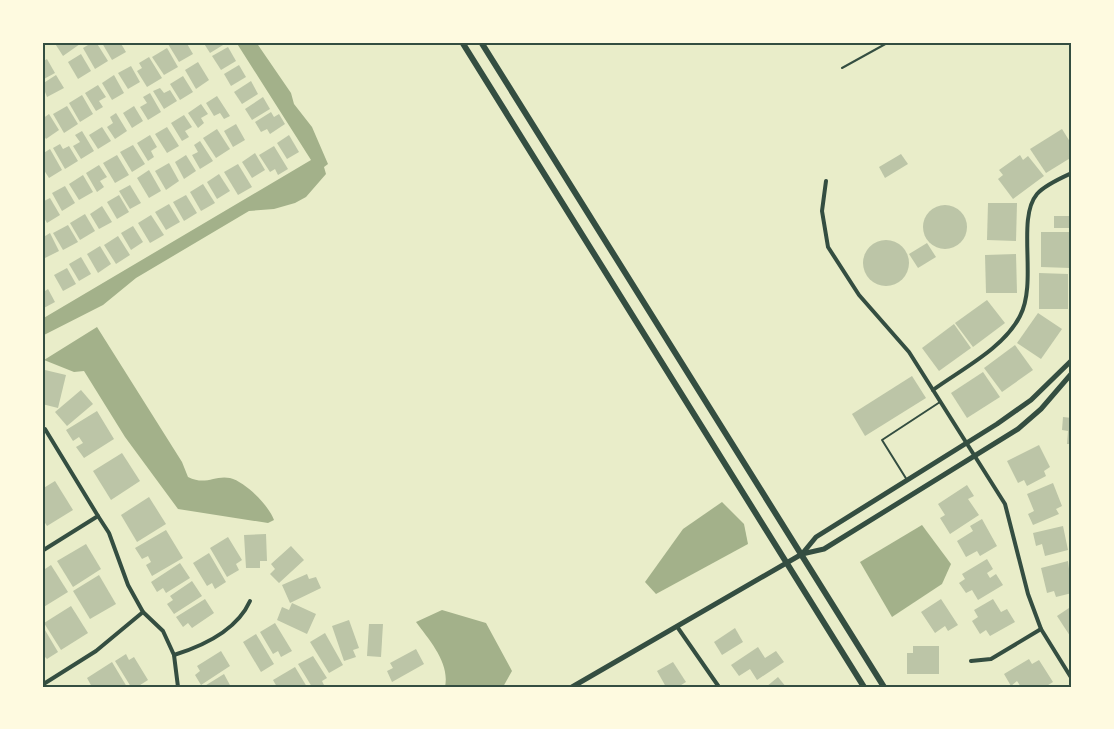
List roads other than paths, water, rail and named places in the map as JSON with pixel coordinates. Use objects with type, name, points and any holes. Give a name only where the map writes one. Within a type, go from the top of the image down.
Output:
[{"type":"main road","points":[[462,42],[864,687]]},
{"type":"main road","points":[[481,42],[884,687]]},
{"type":"street","points":[[933,390],[998,342],[1018,320],[1028,290],[1031,206],[1041,190],[1072,173]]},
{"type":"street","points":[[826,181],[822,211],[828,247],[858,295],[909,352],[1005,504],[1028,594],[1041,629],[1072,679]]},
{"type":"street","points":[[802,554],[816,537],[967,443],[1031,400],[1072,360]]},
{"type":"street","points":[[572,687],[678,628],[802,554],[825,549],[976,456],[1018,429],[1041,409],[1072,373]]},
{"type":"street","points":[[42,429],[45,429],[109,534],[128,585],[143,612],[163,631],[174,655],[178,687]]},
{"type":"street","points":[[42,551],[98,516]]},
{"type":"street","points":[[174,655],[191,649],[227,629],[243,617],[250,601]]},
{"type":"street","points":[[42,685],[96,651],[143,612]]},
{"type":"street","points":[[678,628],[718,687]]},
{"type":"street","points":[[971,661],[991,659],[1041,629]]},
{"type":"lane","points":[[842,68],[889,42]]},
{"type":"lane","points":[[907,480],[882,440],[940,402]]}]
